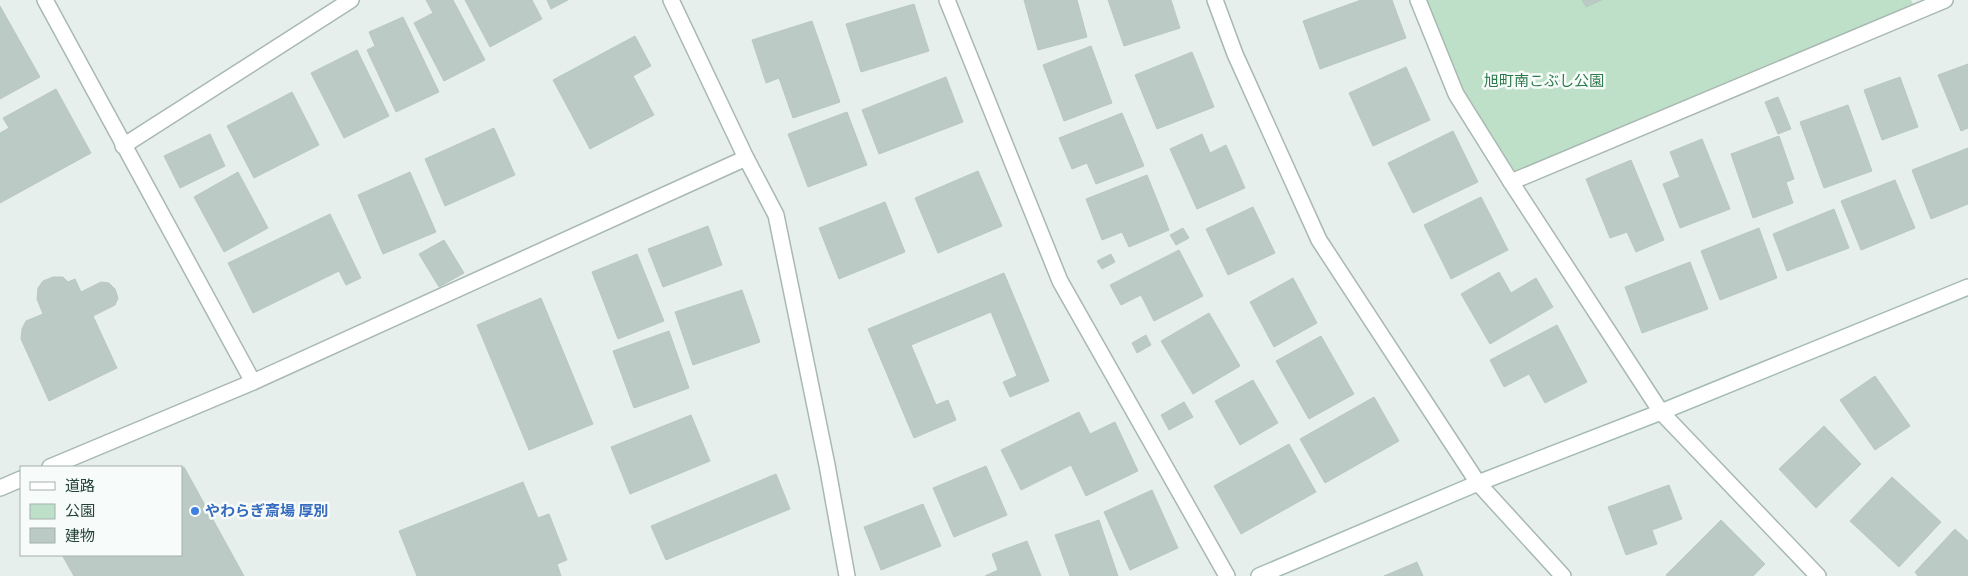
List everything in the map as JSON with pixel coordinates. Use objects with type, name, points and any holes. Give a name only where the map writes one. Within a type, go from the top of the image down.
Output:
[{"type":"street","points":[[45,0],[253,382]]},
{"type":"street","points":[[123,146],[352,0]]},
{"type":"street","points":[[671,0],[746,158],[776,215],[826,456],[847,576]]},
{"type":"street","points":[[947,0],[1060,281],[1227,576]]},
{"type":"street","points":[[1215,0],[1235,54],[1319,240],[1478,482],[1563,576]]},
{"type":"street","points":[[1418,0],[1456,94],[1661,412],[1818,576]]},
{"type":"street","points":[[1511,182],[1914,6],[1945,0]]},
{"type":"street","points":[[52,466],[253,382],[746,158]]},
{"type":"street","points":[[1259,576],[1478,482],[1661,412],[1968,287]]},
{"type":"street","points":[[0,488],[20,479]]},
{"type":"green space","name":"旭町南こぶし公園","points":[[1418,0],[1911,0],[1917,12],[1511,182],[1456,94]]},
{"type":"building","points":[[426,0],[453,0],[485,60],[444,81],[414,23],[433,13]]},
{"type":"building","points":[[465,0],[532,0],[542,19],[490,47]]},
{"type":"building","points":[[547,0],[568,0],[551,9]]},
{"type":"building","points":[[1024,0],[1077,0],[1087,37],[1038,50]]},
{"type":"building","points":[[1108,0],[1171,0],[1180,28],[1124,46]]},
{"type":"building","points":[[1361,0],[1392,0],[1406,38],[1320,69],[1303,21]]},
{"type":"building","points":[[1582,0],[1602,0],[1586,7]]},
{"type":"building","points":[[914,4],[929,51],[861,72],[846,24]]},
{"type":"building","points":[[0,6],[40,77],[0,99]]},
{"type":"building","points":[[403,17],[439,92],[396,112],[367,50],[375,46],[369,32]]},
{"type":"building","points":[[812,21],[840,102],[793,118],[779,78],[766,83],[752,40]]},
{"type":"building","points":[[635,36],[651,66],[633,76],[654,115],[590,149],[553,80]]},
{"type":"building","points":[[1091,46],[1112,103],[1064,121],[1043,65]]},
{"type":"building","points":[[357,50],[389,116],[344,138],[311,73]]},
{"type":"building","points":[[1192,52],[1214,107],[1157,129],[1135,75]]},
{"type":"building","points":[[1968,64],[1968,128],[1961,131],[1938,75]]},
{"type":"building","points":[[1406,67],[1430,120],[1373,146],[1349,93]]},
{"type":"building","points":[[946,77],[963,122],[879,154],[862,110]]},
{"type":"building","points":[[1900,77],[1918,127],[1882,140],[1864,90]]},
{"type":"building","points":[[56,89],[91,153],[0,203],[0,133],[9,128],[3,118]]},
{"type":"building","points":[[292,92],[319,145],[254,178],[227,126]]},
{"type":"building","points":[[1778,97],[1791,129],[1778,134],[1765,102]]},
{"type":"building","points":[[1848,105],[1872,171],[1824,188],[1800,122]]},
{"type":"building","points":[[847,112],[867,165],[808,187],[788,134]]},
{"type":"building","points":[[1122,113],[1144,166],[1096,184],[1087,163],[1072,169],[1059,138]]},
{"type":"building","points":[[494,128],[515,175],[445,206],[425,159]]},
{"type":"building","points":[[1453,131],[1478,182],[1413,213],[1388,163]]},
{"type":"building","points":[[210,134],[225,166],[180,188],[164,156]]},
{"type":"building","points":[[1202,134],[1210,153],[1226,145],[1245,188],[1197,209],[1170,149]]},
{"type":"building","points":[[1779,136],[1794,179],[1786,182],[1793,203],[1753,218],[1731,154]]},
{"type":"building","points":[[1702,139],[1730,209],[1680,228],[1663,184],[1680,177],[1670,152]]},
{"type":"building","points":[[1968,148],[1968,204],[1931,219],[1912,170]]},
{"type":"building","points":[[1631,160],[1664,240],[1636,252],[1627,232],[1610,238],[1586,179]]},
{"type":"building","points":[[978,171],[1002,226],[938,253],[915,198]]},
{"type":"building","points":[[238,172],[268,228],[224,252],[194,197]]},
{"type":"building","points":[[410,172],[436,232],[383,254],[358,195]]},
{"type":"building","points":[[1147,175],[1169,230],[1129,247],[1122,232],[1102,240],[1086,199]]},
{"type":"building","points":[[1895,180],[1915,228],[1861,250],[1841,201]]},
{"type":"building","points":[[1481,197],[1508,250],[1451,279],[1424,225]]},
{"type":"building","points":[[885,202],[905,252],[839,279],[819,228]]},
{"type":"building","points":[[1253,207],[1275,253],[1228,275],[1206,229]]},
{"type":"building","points":[[1834,209],[1849,248],[1787,271],[1773,234]]},
{"type":"building","points":[[330,214],[361,278],[346,285],[339,271],[253,313],[228,263]]},
{"type":"building","points":[[708,226],[722,265],[663,287],[648,249]]},
{"type":"building","points":[[1183,228],[1189,238],[1176,245],[1170,235]]},
{"type":"building","points":[[1759,228],[1777,278],[1720,300],[1701,251]]},
{"type":"building","points":[[444,240],[464,273],[439,287],[419,254]]},
{"type":"building","points":[[1179,250],[1203,296],[1154,321],[1141,295],[1121,305],[1110,285]]},
{"type":"building","points":[[637,254],[664,321],[618,339],[592,272]]},
{"type":"building","points":[[1111,254],[1115,262],[1102,269],[1097,261]]},
{"type":"building","points":[[1690,262],[1708,309],[1642,333],[1625,287]]},
{"type":"building","points":[[1499,272],[1511,293],[1536,278],[1553,307],[1490,344],[1461,294]]},
{"type":"building","points":[[1004,273],[1049,381],[1010,397],[1003,382],[1017,376],[991,312],[911,345],[936,405],[948,400],[956,420],[914,438],[868,329]]},
{"type":"building","points":[[53,277],[63,277],[68,282],[75,279],[81,292],[101,282],[109,283],[115,289],[118,298],[115,305],[93,316],[117,368],[49,401],[21,339],[22,329],[26,321],[43,314],[37,299],[38,288],[43,281]]},
{"type":"building","points":[[1293,278],[1317,323],[1274,347],[1250,302]]},
{"type":"building","points":[[742,290],[760,342],[693,365],[675,312]]},
{"type":"building","points":[[541,298],[593,424],[529,450],[477,325]]},
{"type":"building","points":[[1209,313],[1240,366],[1193,394],[1161,341]]},
{"type":"building","points":[[1557,325],[1587,382],[1545,403],[1529,374],[1504,387],[1490,360]]},
{"type":"building","points":[[669,331],[689,388],[634,408],[613,351]]},
{"type":"building","points":[[1146,335],[1151,345],[1137,353],[1132,343]]},
{"type":"building","points":[[1321,336],[1354,394],[1309,419],[1276,361]]},
{"type":"building","points":[[1875,376],[1910,426],[1875,450],[1840,400]]},
{"type":"building","points":[[1253,380],[1278,423],[1240,445],[1215,401]]},
{"type":"building","points":[[1374,397],[1399,441],[1325,483],[1300,439]]},
{"type":"building","points":[[1184,402],[1193,417],[1169,430],[1161,415]]},
{"type":"building","points":[[1079,412],[1090,434],[1115,422],[1138,471],[1086,496],[1071,465],[1021,490],[1001,450]]},
{"type":"building","points":[[691,415],[710,461],[630,494],[611,447]]},
{"type":"building","points":[[1824,426],[1861,464],[1816,508],[1779,469]]},
{"type":"building","points":[[1289,444],[1316,492],[1241,534],[1214,486]]},
{"type":"building","points":[[986,466],[1007,515],[954,537],[933,488]]},
{"type":"building","name":"やわらぎ斎場 厚別","points":[[184,467],[244,576],[74,576],[63,556],[182,556],[182,468]]},
{"type":"building","points":[[776,474],[790,509],[666,560],[651,526]]},
{"type":"building","points":[[1892,477],[1941,522],[1899,567],[1850,521]]},
{"type":"building","points":[[523,482],[538,518],[549,514],[567,560],[557,564],[561,576],[417,576],[399,531]]},
{"type":"building","points":[[1669,485],[1682,519],[1652,530],[1657,544],[1626,555],[1608,507]]},
{"type":"building","points":[[1152,490],[1178,548],[1130,570],[1104,512]]},
{"type":"building","points":[[923,504],[941,546],[881,570],[864,527]]},
{"type":"building","points":[[1099,520],[1118,576],[1070,576],[1055,535]]},
{"type":"building","points":[[1721,520],[1765,564],[1753,576],[1667,576],[1666,575]]},
{"type":"building","points":[[1955,529],[1968,541],[1968,576],[1918,576],[1915,572]]},
{"type":"building","points":[[1027,541],[1041,576],[985,576],[998,570],[992,554]]},
{"type":"building","points":[[1417,562],[1423,576],[1384,576]]},
{"type":"place","name":"やわらぎ斎場 厚別","points":[[195,511]]}]
